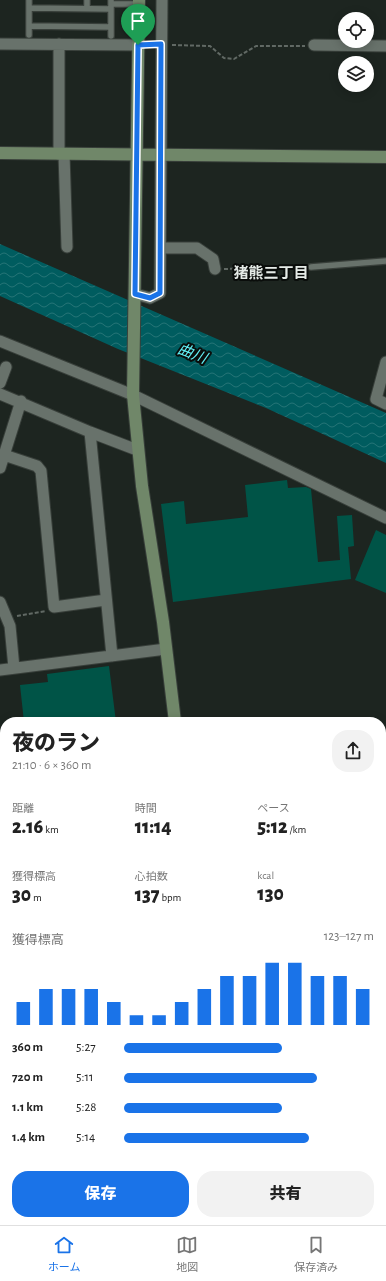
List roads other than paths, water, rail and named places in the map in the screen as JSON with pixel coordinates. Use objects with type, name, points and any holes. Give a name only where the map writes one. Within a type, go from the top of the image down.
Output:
[{"type":"street","points":[[135,296],[150,298],[160,293],[162,0]]},
{"type":"street","points":[[139,2],[135,296],[132,395],[137,450],[174,717]]},
{"type":"street","points":[[0,44],[138,45]]},
{"type":"street","points":[[58,44],[67,247]]},
{"type":"street","points":[[314,45],[386,46]]},
{"type":"street","points":[[0,153],[386,157]]},
{"type":"street","points":[[161,248],[197,248],[213,259],[215,269]]},
{"type":"street","points":[[0,341],[132,395],[386,518]]},
{"type":"street","points":[[386,362],[376,399],[386,404]]},
{"type":"street","points":[[0,383],[6,367]]},
{"type":"street","points":[[0,394],[21,401],[90,432],[137,450]]},
{"type":"street","points":[[0,468],[21,401]]},
{"type":"street","points":[[90,432],[112,656]]},
{"type":"street","points":[[4,455],[37,466],[41,471],[54,607],[106,600]]},
{"type":"street","points":[[0,602],[10,626],[14,668]]},
{"type":"street","points":[[0,670],[166,649]]},
{"type":"lane","points":[[29,0],[29,36]]},
{"type":"lane","points":[[87,0],[87,8]]},
{"type":"lane","points":[[29,8],[87,8],[111,4],[139,2]]},
{"type":"lane","points":[[111,4],[111,36]]},
{"type":"lane","points":[[29,26],[111,26]]},
{"type":"lane","points":[[311,267],[386,261]]},
{"type":"water","name":"曲川","points":[[0,244],[386,413],[386,463],[266,408],[118,349],[0,296]]},
{"type":"district","name":"猪熊三丁目","points":[[271,273]]}]
